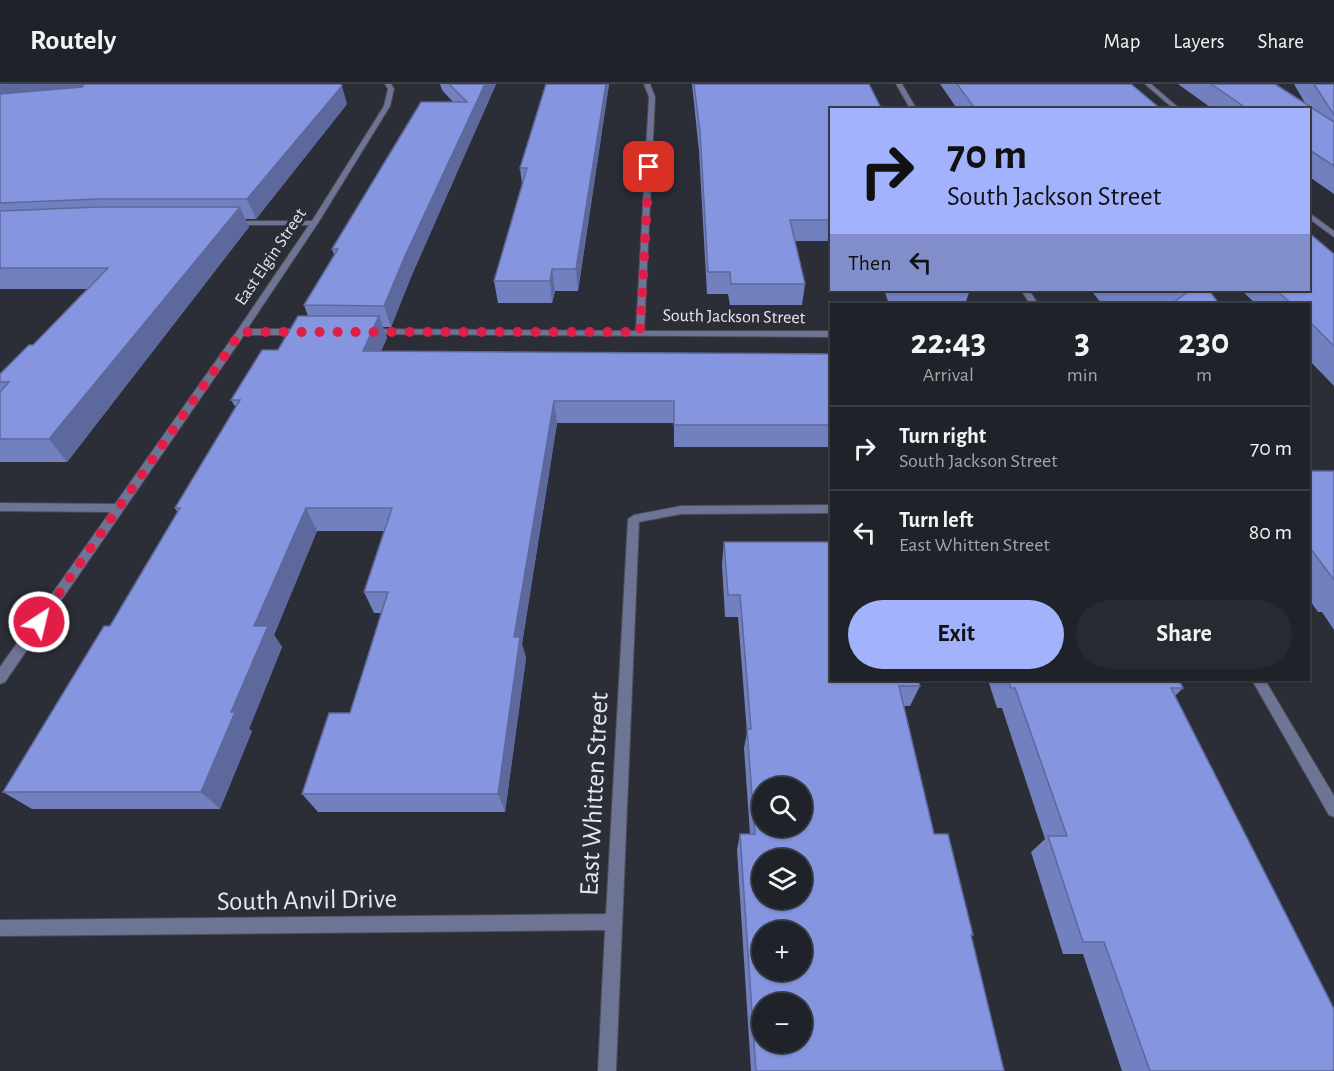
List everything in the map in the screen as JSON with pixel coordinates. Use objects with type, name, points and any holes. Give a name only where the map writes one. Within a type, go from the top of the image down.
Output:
[{"type":"street","name":"East Elgin Street","points":[[0,678],[241,332],[314,223],[387,106],[391,89],[388,84]]},
{"type":"street","points":[[640,332],[652,97],[647,84]]},
{"type":"street","points":[[899,84],[913,108]]},
{"type":"street","points":[[1148,84],[1177,108]]},
{"type":"street","points":[[1310,216],[1334,235]]},
{"type":"street","points":[[218,223],[314,223]]},
{"type":"street","points":[[241,332],[311,332]]},
{"type":"street","name":"South Jackson Street","points":[[358,332],[830,334]]},
{"type":"street","points":[[0,507],[118,508]]},
{"type":"street","name":"East Whitten Street","points":[[607,1071],[634,519],[681,510],[830,509]]},
{"type":"street","points":[[1259,681],[1334,810]]},
{"type":"street","name":"South Anvil Drive","points":[[0,928],[614,922]]},
{"type":"building","points":[[0,84],[26,84],[0,86]]},
{"type":"building","points":[[84,84],[341,84],[342,86],[247,199],[99,199],[0,203],[0,94],[82,87]]},
{"type":"building","points":[[449,84],[485,84],[384,306],[304,305],[338,249],[332,249],[421,102],[467,102]]},
{"type":"building","points":[[546,84],[606,84],[576,269],[552,269],[550,281],[494,281],[527,168],[520,168]]},
{"type":"building","points":[[694,84],[869,84],[881,108],[830,108],[830,220],[790,220],[805,284],[731,284],[730,272],[708,272],[700,132]]},
{"type":"building","points":[[957,84],[1131,84],[1160,108],[975,108]]},
{"type":"building","points":[[1211,84],[1275,84],[1334,122],[1334,166],[1310,150],[1310,108],[1246,108]]},
{"type":"building","points":[[1314,84],[1334,84],[1334,115]]},
{"type":"building","points":[[99,207],[240,207],[49,439],[0,439],[0,392],[9,382],[0,382],[0,374],[29,345],[33,345],[108,268],[0,268],[0,211]]},
{"type":"building","points":[[1310,234],[1334,254],[1334,346],[1310,322],[1310,303],[1291,303],[1277,291],[1310,291]]},
{"type":"building","points":[[1190,291],[1210,291],[1218,303],[1172,303]]},
{"type":"building","points":[[298,316],[379,316],[363,351],[830,354],[830,425],[674,425],[674,401],[554,401],[514,637],[520,637],[498,794],[302,794],[329,713],[350,713],[388,592],[364,592],[392,508],[306,508],[254,626],[268,626],[231,712],[235,712],[201,792],[3,792],[104,626],[110,626],[180,508],[175,508],[240,400],[231,400],[262,350],[278,350]]},
{"type":"building","points":[[1310,471],[1334,471],[1334,580],[1310,548]]},
{"type":"building","points":[[724,542],[830,542],[830,681],[918,681],[920,686],[899,686],[934,834],[948,834],[1004,1071],[756,1071],[755,1053],[812,1053],[812,993],[752,993],[752,1012],[740,834],[752,834],[752,837],[812,837],[812,777],[752,777],[752,795],[747,729],[751,729],[740,595],[728,595]]},
{"type":"building","points":[[1008,681],[1180,681],[1183,688],[1171,688],[1334,1009],[1334,1071],[1150,1071],[1104,942],[1083,942],[1048,836],[1067,836],[1015,688],[1011,688]]},
{"type":"route","points":[[39,622],[241,332],[640,332],[649,167]]}]
